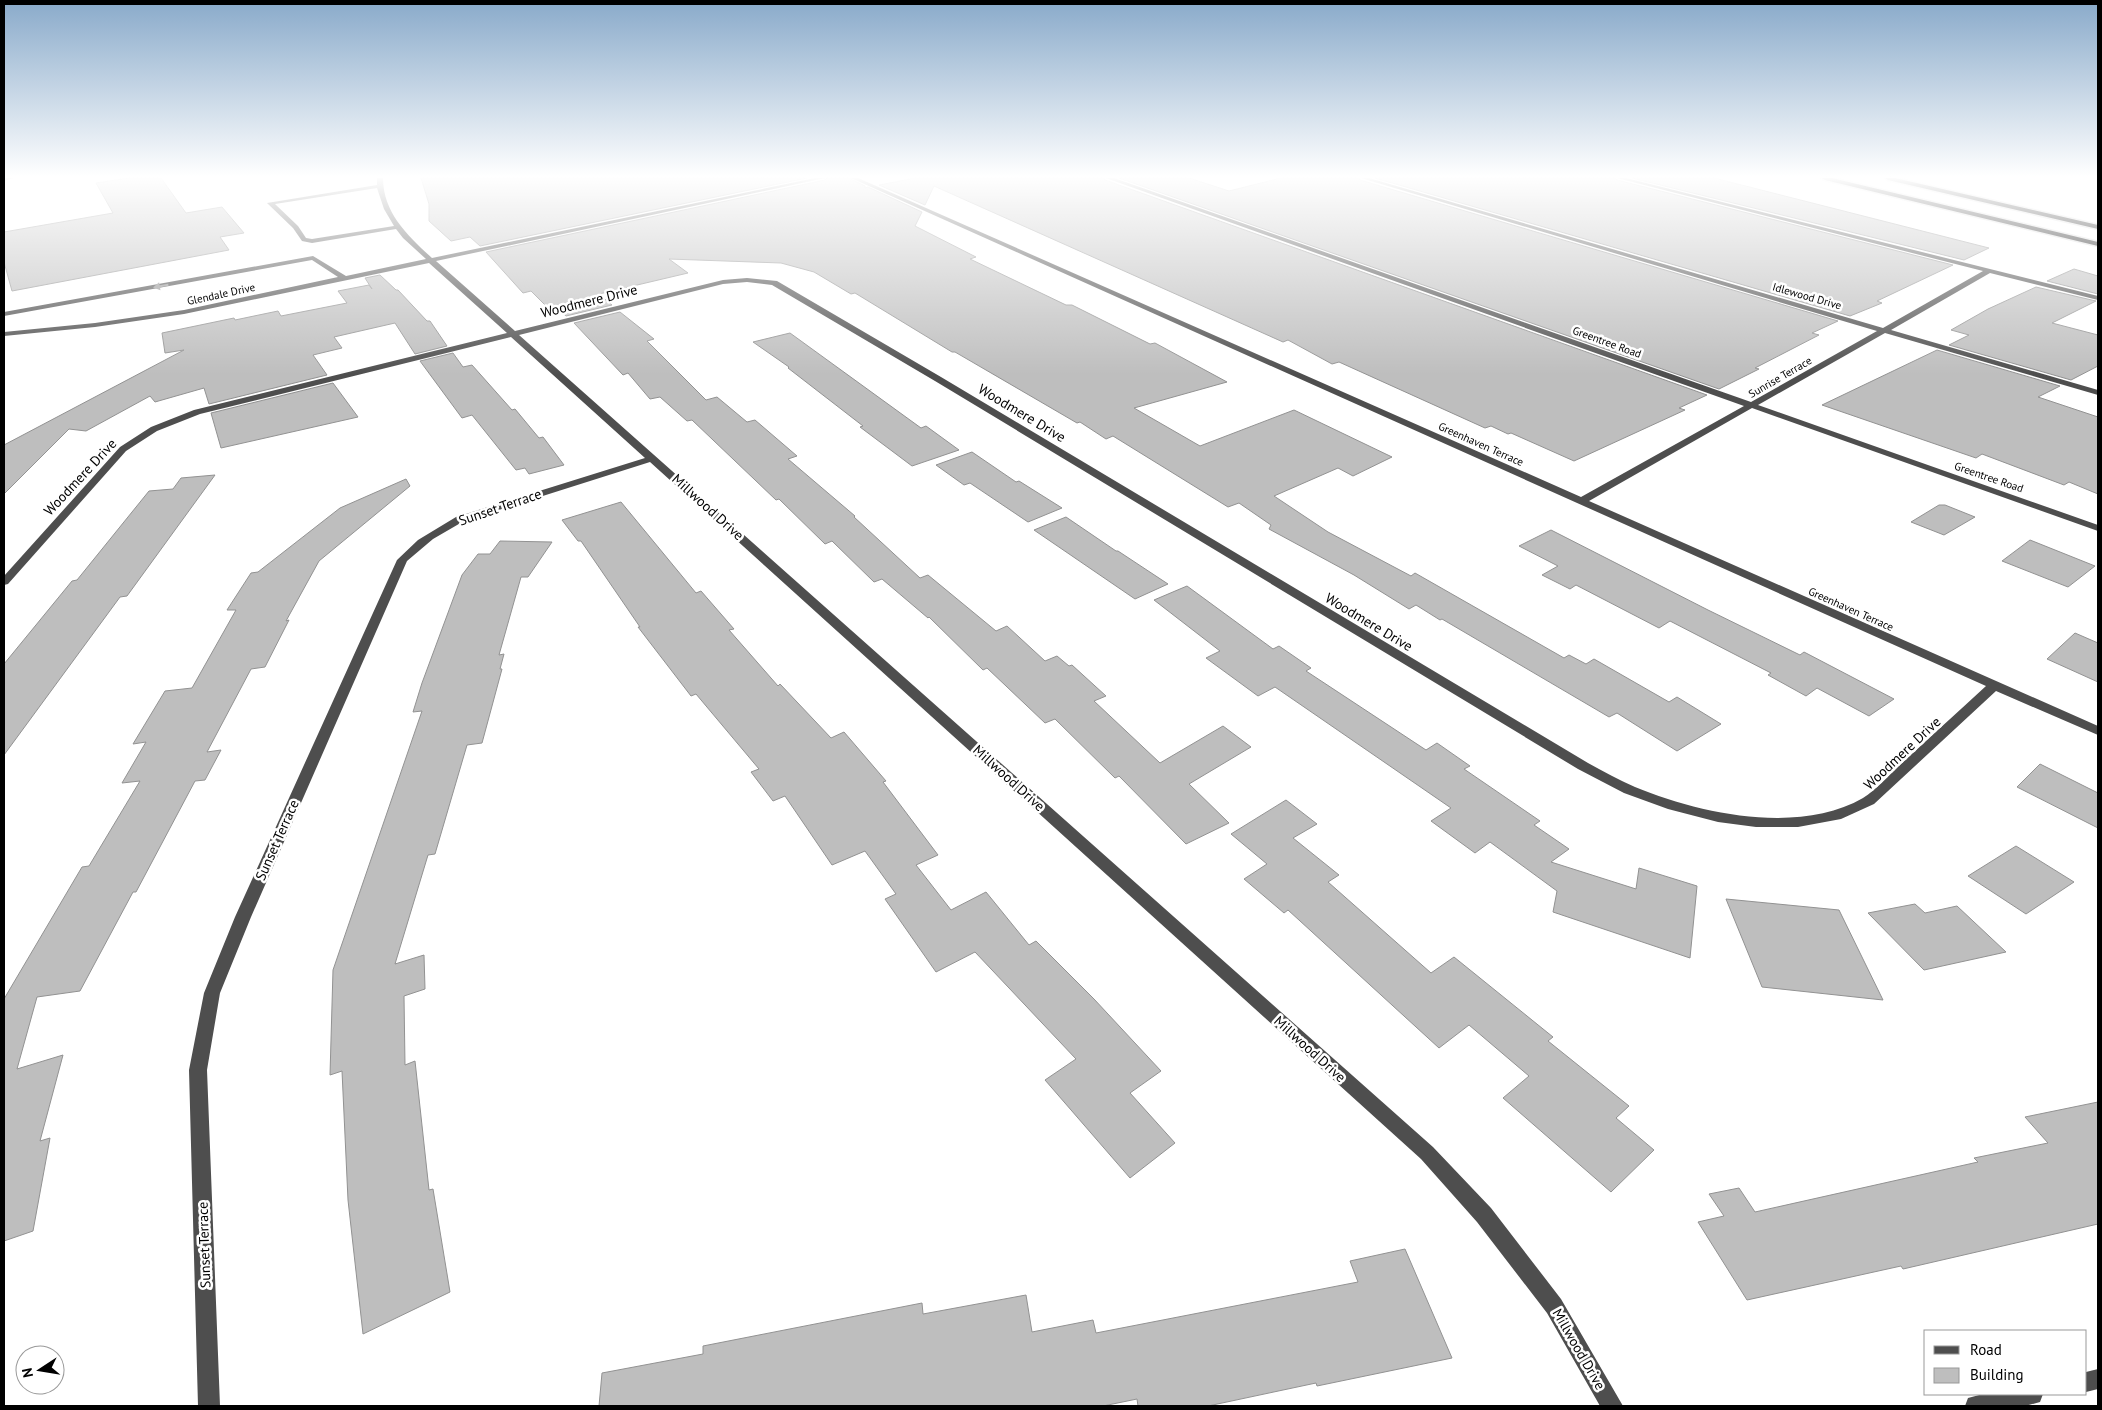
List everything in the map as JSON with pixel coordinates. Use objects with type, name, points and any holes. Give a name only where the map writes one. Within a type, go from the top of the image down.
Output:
[{"type":"street","name":"Millwood Drive","points":[[414,244],[1427,1154],[1484,1215],[1554,1306],[1612,1406]]},
{"type":"street","name":"Glendale Drive","points":[[4,334],[139,320],[508,244]]},
{"type":"street","name":"Greenhaven Terrace","points":[[1002,244],[2098,731]]},
{"type":"street","name":"Greentree Road","points":[[1295,244],[2098,528]]},
{"type":"street","name":"Idlewood Drive","points":[[1589,244],[2098,393]]},
{"type":"street","points":[[1881,244],[2098,298]]},
{"type":"street","points":[[4,314],[312,258],[344,278]]},
{"type":"street","name":"Sunrise Terrace","points":[[1582,502],[1989,271]]},
{"type":"street","name":"Woodmere Drive","points":[[4,582],[123,449],[154,429],[196,412],[723,282],[747,280],[774,283],[1583,766],[1629,790],[1673,806],[1700,813],[1756,822],[1798,822],[1841,814],[1869,801],[1995,685]]},
{"type":"street","name":"Sunset Terrace","points":[[209,1406],[198,1070],[212,993],[243,918],[402,560],[434,532],[460,519],[653,458]]},
{"type":"street","points":[[1976,1406],[2027,1395]]},
{"type":"building","points":[[4,244],[225,244],[229,250],[12,291],[4,262]]},
{"type":"building","points":[[525,244],[950,244],[976,257],[970,259],[1066,305],[1072,305],[1150,344],[1155,343],[1227,382],[1134,408],[1200,446],[1294,410],[1392,457],[1353,476],[1338,468],[1274,496],[1328,532],[1411,576],[1415,573],[1564,658],[1569,655],[1586,664],[1594,659],[1669,702],[1677,697],[1721,724],[1677,751],[1617,713],[1609,717],[1416,605],[1409,609],[1354,575],[1269,529],[1271,525],[1239,503],[1228,507],[1113,436],[1106,439],[1080,422],[1077,423],[952,352],[855,293],[851,294],[814,272],[781,263],[669,259],[688,273],[599,294],[612,305],[566,316],[555,306],[548,308],[531,291],[523,293],[486,252]]},
{"type":"building","points":[[1063,244],[1284,244],[1707,395],[1679,408],[1685,410],[1574,461],[1511,433],[1508,434],[1491,426],[1485,428],[1339,362],[1332,364],[1288,340],[1283,342]]},
{"type":"building","points":[[1306,244],[1576,244],[1838,321],[1812,333],[1819,335],[1719,389]]},
{"type":"building","points":[[1601,244],[1869,244],[1953,265],[1877,301],[1882,303],[1850,316]]},
{"type":"building","points":[[1898,244],[1972,244],[1989,248],[1964,260]]},
{"type":"building","points":[[2074,269],[2098,276],[2098,294],[2047,281]]},
{"type":"building","points":[[380,275],[398,290],[427,321],[430,321],[447,346],[415,354],[395,323],[334,337],[342,348],[313,355],[327,375],[209,404],[204,388],[155,402],[150,396],[86,431],[69,429],[4,494],[4,445],[184,350],[165,353],[162,333],[234,318],[235,320],[278,311],[281,316],[347,303],[338,291],[369,285],[372,289],[365,278]]},
{"type":"building","points":[[2036,287],[2096,301],[2052,323],[2098,335],[2098,366],[2071,380],[1949,345],[1969,335],[1951,330],[1988,309]]},
{"type":"building","points":[[620,312],[654,339],[647,341],[706,400],[717,397],[747,422],[755,420],[797,456],[788,459],[855,516],[920,578],[928,575],[996,631],[1007,626],[1045,661],[1057,656],[1069,666],[1072,665],[1106,696],[1094,701],[1160,763],[1223,726],[1251,747],[1189,784],[1229,823],[1186,844],[1119,776],[1115,778],[1055,719],[1045,723],[987,668],[983,670],[929,617],[882,579],[874,582],[832,541],[825,544],[779,499],[776,500],[692,420],[687,421],[660,397],[650,399],[628,373],[623,375],[574,323]]},
{"type":"building","points":[[790,333],[921,428],[926,426],[959,450],[912,466],[860,427],[863,426],[789,367],[753,342]]},
{"type":"building","points":[[1937,350],[2060,386],[2038,397],[2098,417],[2098,494],[2069,482],[2064,485],[1982,454],[1976,458],[1822,405]]},
{"type":"building","points":[[453,353],[463,367],[472,365],[512,410],[515,409],[539,438],[543,437],[564,465],[529,474],[525,468],[516,470],[472,415],[462,418],[420,361]]},
{"type":"building","points":[[333,383],[358,417],[221,448],[211,413]]},
{"type":"building","points":[[972,452],[1016,482],[1019,481],[1062,508],[1028,522],[970,483],[964,485],[936,465]]},
{"type":"building","points":[[215,475],[127,596],[120,597],[4,755],[4,664],[72,581],[77,580],[149,491],[173,489],[181,478]]},
{"type":"building","points":[[406,479],[410,486],[319,561],[286,621],[289,620],[265,667],[251,669],[207,752],[221,750],[205,780],[195,781],[136,892],[133,892],[80,991],[37,997],[17,1069],[63,1055],[40,1141],[50,1138],[33,1231],[4,1241],[4,999],[82,867],[89,866],[140,781],[122,783],[146,742],[133,744],[165,691],[192,688],[236,610],[227,610],[251,573],[258,572],[340,508]]},
{"type":"building","points":[[621,502],[696,593],[701,591],[734,629],[729,630],[778,686],[780,684],[831,738],[844,732],[886,781],[883,782],[938,855],[916,865],[951,910],[986,892],[1029,945],[1036,941],[1094,999],[1161,1071],[1130,1093],[1175,1143],[1130,1178],[1045,1080],[1076,1059],[975,952],[936,972],[885,899],[896,894],[865,851],[832,865],[785,796],[773,801],[751,772],[759,769],[696,694],[691,696],[638,627],[640,627],[581,541],[578,541],[562,520]]},
{"type":"building","points":[[1939,505],[1945,505],[1975,517],[1944,535],[1911,522]]},
{"type":"building","points":[[1066,517],[1168,584],[1135,599],[1034,530]]},
{"type":"building","points":[[1551,530],[1800,655],[1804,652],[1894,699],[1869,716],[1817,688],[1806,696],[1768,675],[1771,673],[1670,621],[1659,628],[1576,585],[1570,589],[1542,575],[1558,566],[1519,546]]},
{"type":"building","points":[[2030,540],[2095,566],[2068,587],[2002,561]]},
{"type":"building","points":[[500,541],[552,542],[528,577],[521,577],[499,655],[504,654],[500,669],[502,669],[482,743],[467,745],[435,854],[428,855],[395,964],[424,955],[425,989],[404,996],[405,1065],[415,1061],[429,1190],[433,1189],[450,1292],[363,1334],[348,1200],[342,1071],[330,1075],[333,970],[422,711],[413,712],[422,683],[462,575],[478,554],[490,554]]},
{"type":"building","points":[[1187,586],[1273,649],[1279,646],[1311,668],[1306,671],[1426,750],[1437,743],[1470,766],[1464,769],[1540,821],[1534,825],[1569,849],[1551,862],[1636,889],[1639,868],[1697,886],[1690,958],[1553,912],[1557,891],[1490,842],[1475,853],[1431,821],[1451,808],[1275,687],[1258,696],[1206,658],[1220,651],[1154,600]]},
{"type":"building","points":[[2075,633],[2098,643],[2098,682],[2047,659]]},
{"type":"building","points":[[2040,764],[2098,793],[2098,828],[2017,787]]},
{"type":"building","points":[[1286,800],[1317,824],[1293,838],[1339,875],[1328,882],[1431,973],[1454,957],[1553,1037],[1548,1041],[1629,1106],[1616,1118],[1654,1150],[1611,1192],[1503,1098],[1529,1076],[1469,1025],[1439,1048],[1288,910],[1284,913],[1244,879],[1267,864],[1231,834]]},
{"type":"building","points":[[2016,846],[2074,882],[2026,914],[1968,876]]},
{"type":"building","points":[[1726,899],[1839,910],[1883,1000],[1762,987]]},
{"type":"building","points":[[1915,904],[1925,913],[1957,906],[2006,952],[1924,970],[1868,913]]},
{"type":"building","points":[[2098,1102],[2098,1224],[1903,1269],[1901,1266],[1747,1300],[1698,1222],[1724,1216],[1709,1194],[1739,1188],[1755,1212],[1978,1162],[1974,1158],[2048,1143],[2025,1117]]},
{"type":"building","points":[[1405,1249],[1452,1358],[1317,1386],[1316,1383],[1208,1406],[1138,1406],[1137,1399],[1103,1406],[599,1406],[602,1373],[703,1354],[703,1346],[922,1303],[923,1314],[1026,1295],[1032,1332],[1093,1320],[1096,1333],[1358,1282],[1350,1261]]}]
